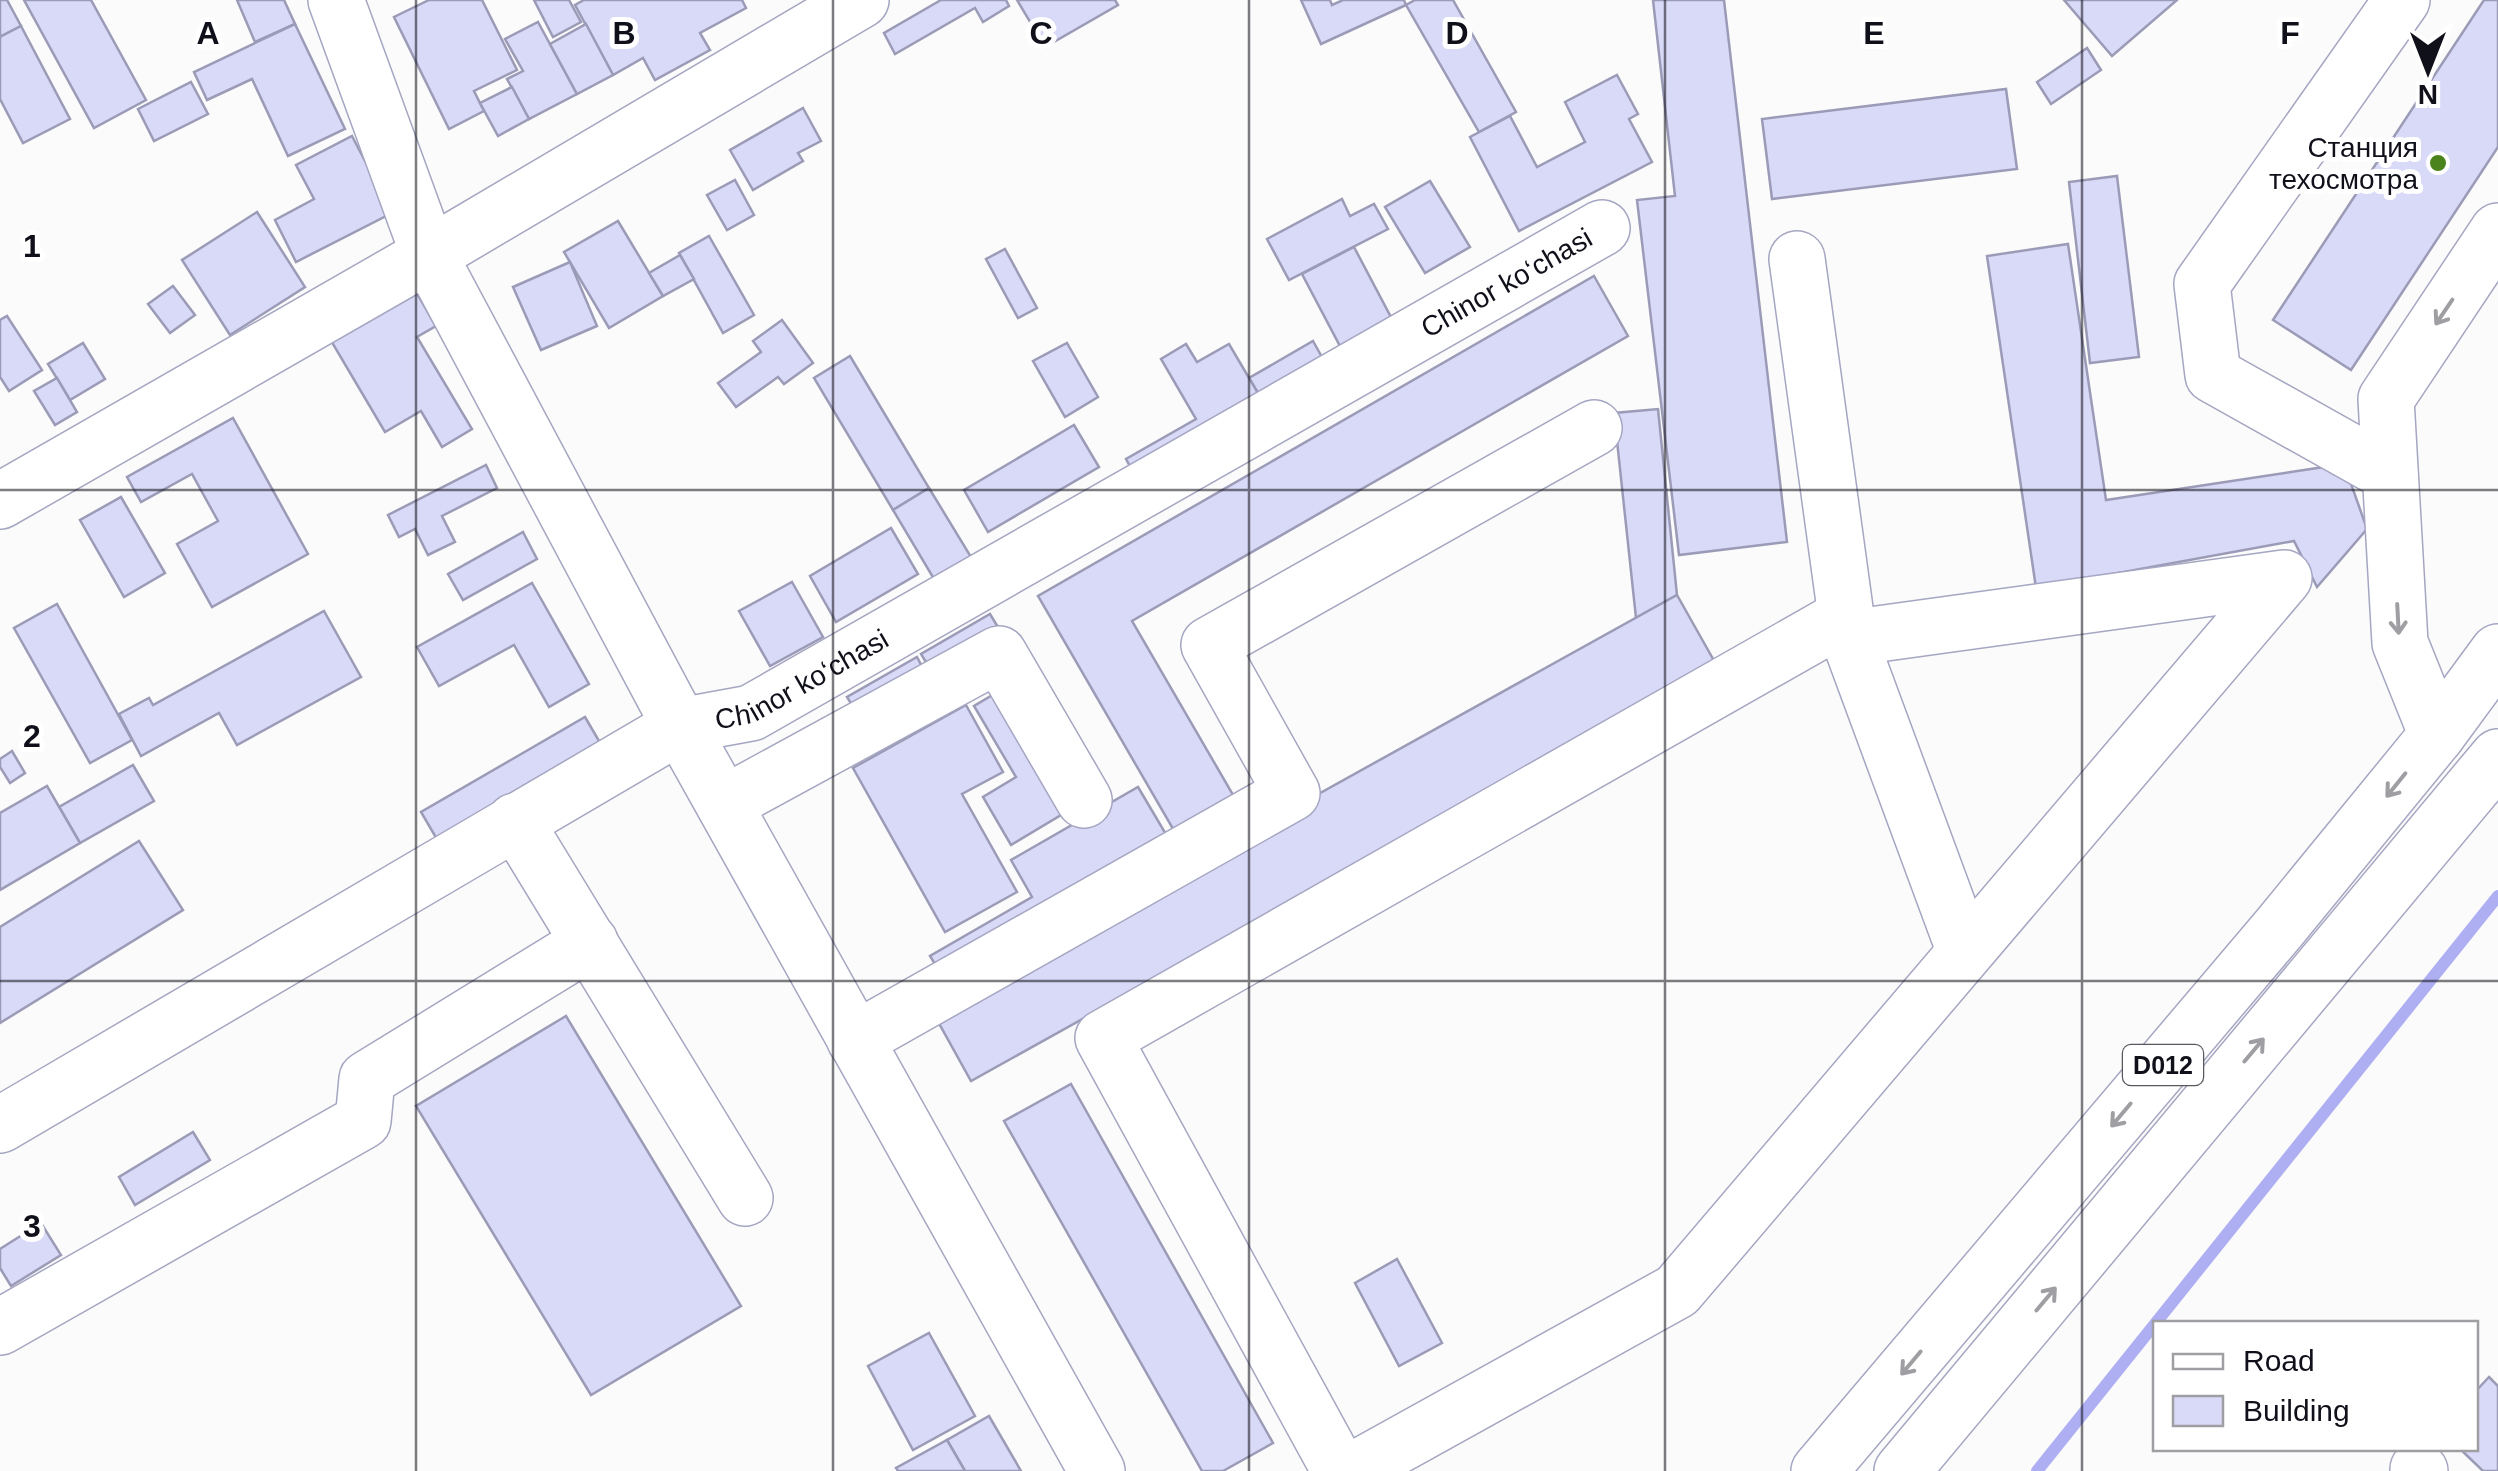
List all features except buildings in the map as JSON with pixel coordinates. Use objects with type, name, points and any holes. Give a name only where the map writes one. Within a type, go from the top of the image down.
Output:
[{"type":"main road","points":[[336,0],[429,254],[680,726],[1097,1471]]},
{"type":"main road","points":[[0,501],[861,0]]},
{"type":"main road","points":[[2390,474],[2214,375],[2202,284],[2402,0]]},
{"type":"main road","name":"Chinor ko‘chasi","points":[[0,1124],[680,726],[750,713],[1602,228]]},
{"type":"main road","points":[[2437,736],[2400,642],[2386,399],[2498,230]]},
{"type":"main road","points":[[1797,259],[1848,627],[1965,952]]},
{"type":"main road","points":[[855,1040],[1292,793],[1210,646],[1594,428]]},
{"type":"main road","points":[[1340,1471],[1102,1038],[1848,627],[2284,578],[1677,1291],[1352,1471]]},
{"type":"main road","name":"D012","points":[[1819,1471],[2268,942],[2437,736],[2498,652]]},
{"type":"main road","points":[[724,804],[1000,654],[1084,800]]},
{"type":"main road","name":"D012","points":[[1902,1471],[2498,757]]},
{"type":"main road","points":[[516,820],[745,1198]]},
{"type":"main road","points":[[0,1327],[363,1120],[367,1080],[590,942]]},
{"type":"waterway","points":[[2157,1321],[2498,896]]},
{"type":"waterway","points":[[2037,1471],[2153,1326]]},
{"type":"place","name":"Станция техосмотра","points":[[2438,163]]}]
